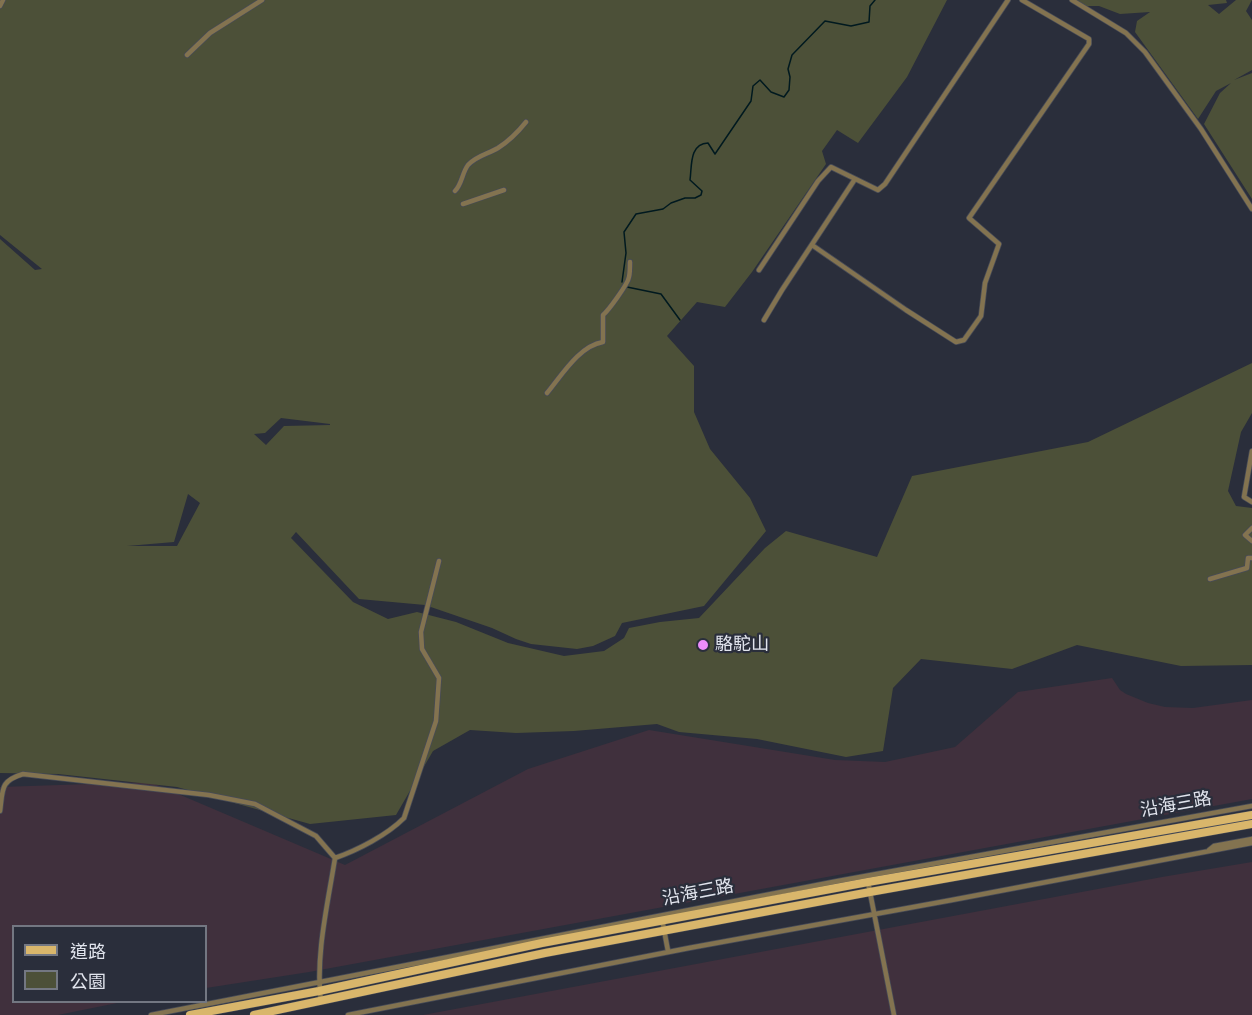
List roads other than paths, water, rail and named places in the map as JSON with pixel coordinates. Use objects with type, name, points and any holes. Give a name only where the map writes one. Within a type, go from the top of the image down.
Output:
[{"type":"main road","name":"沿海三路","points":[[190,1015],[320,991],[662,918],[867,879],[1160,827],[1252,814]]},
{"type":"main road","name":"沿海三路","points":[[254,1015],[664,930],[1252,824]]},
{"type":"street","points":[[0,6],[3,0]]},
{"type":"street","points":[[187,55],[210,33],[262,0]]},
{"type":"street","points":[[759,270],[818,181],[831,167],[878,190],[885,184],[1008,0]]},
{"type":"street","points":[[812,245],[956,342],[964,340],[981,316],[985,283],[999,244],[969,218],[1004,164],[1089,44],[1089,39],[1022,0]]},
{"type":"street","points":[[1072,0],[1126,33],[1145,52],[1201,129],[1252,209]]},
{"type":"street","points":[[455,191],[459,187],[467,166],[476,158],[499,148],[526,122]]},
{"type":"street","points":[[764,320],[855,179]]},
{"type":"street","points":[[463,204],[504,190]]},
{"type":"street","points":[[547,393],[591,344],[603,342],[603,315],[609,311],[612,302],[629,279],[630,262]]},
{"type":"street","points":[[1252,451],[1244,497],[1252,502]]},
{"type":"street","points":[[1252,528],[1245,535],[1252,542]]},
{"type":"street","points":[[1210,579],[1247,568],[1248,558],[1252,558]]},
{"type":"street","points":[[335,858],[396,826],[404,818],[436,721],[439,678],[422,649],[421,632],[439,561]]},
{"type":"street","points":[[0,811],[4,783],[10,778],[23,774],[208,795],[255,804],[316,836],[335,858],[320,963],[321,1002]]},
{"type":"street","name":"沿海三路","points":[[1160,827],[1252,806]]},
{"type":"street","points":[[1160,827],[1162,840]]},
{"type":"street","points":[[1104,837],[1106,850]]},
{"type":"street","points":[[348,1015],[668,951],[952,900],[1207,851],[1214,846],[1252,841]]},
{"type":"street","points":[[1053,846],[1055,859]]},
{"type":"street","points":[[987,858],[990,870]]},
{"type":"street","points":[[910,871],[914,884]]},
{"type":"street","points":[[867,879],[894,1015]]},
{"type":"street","points":[[746,902],[748,915]]},
{"type":"street","points":[[662,918],[668,951]]},
{"type":"street","name":"沿海三路","points":[[151,1015],[662,918]]},
{"type":"waterway","points":[[622,282],[626,253],[624,232],[636,214],[663,209],[671,203],[701,195],[702,191],[690,180],[694,151],[697,147],[708,143],[715,154],[751,101],[753,86],[760,80],[771,92],[784,97],[789,90],[788,69],[792,55],[825,21],[851,26],[869,22],[870,6],[875,0]]},
{"type":"waterway","points":[[627,287],[661,294],[680,320]]},
{"type":"place","name":"駱駝山","points":[[703,645]]}]
